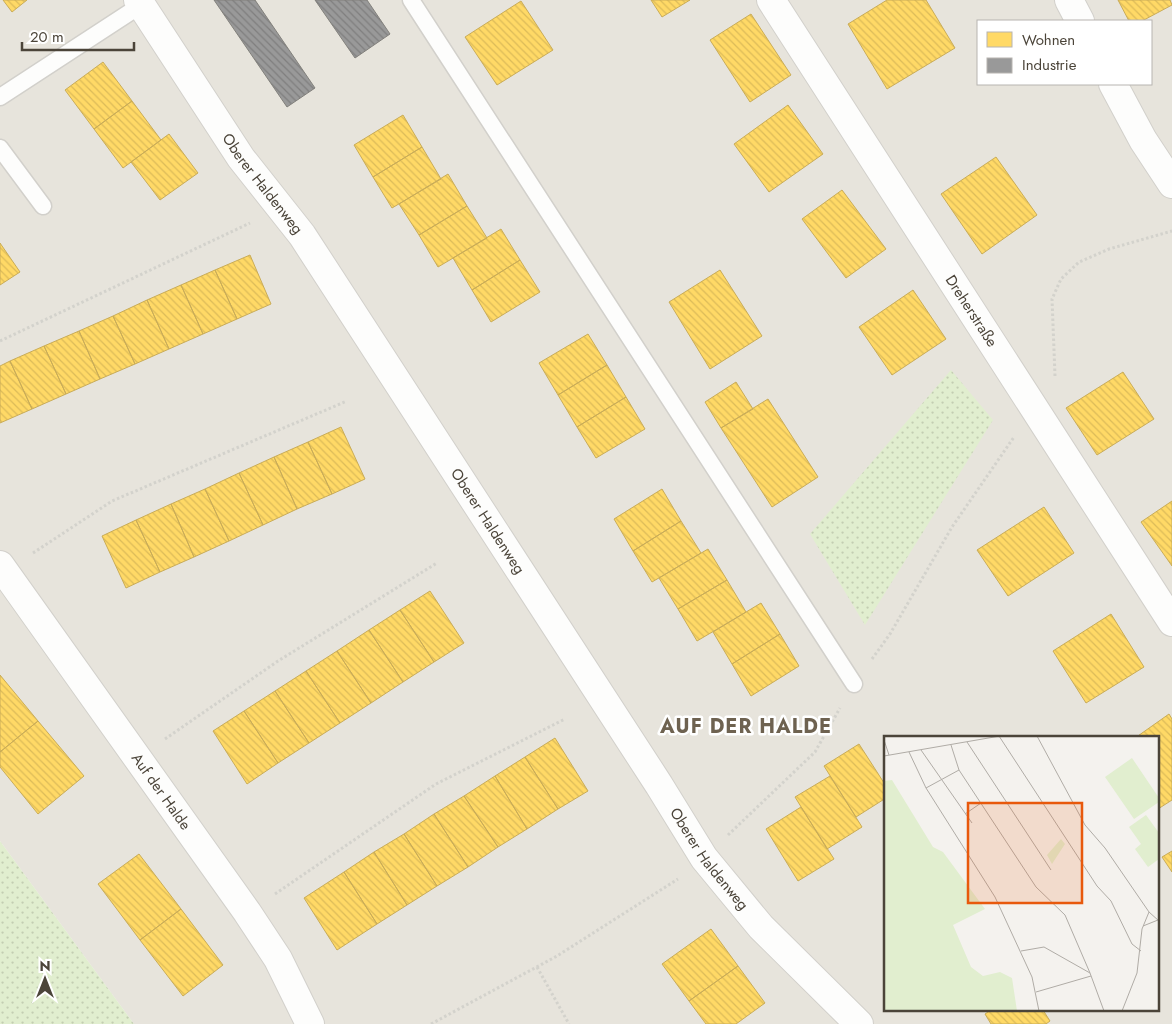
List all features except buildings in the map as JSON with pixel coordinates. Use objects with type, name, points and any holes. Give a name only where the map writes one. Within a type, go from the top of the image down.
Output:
[{"type":"street","name":"Dreherstraße","points":[[771,0],[1172,622]]},
{"type":"street","points":[[1069,0],[1079,20]]},
{"type":"street","name":"Oberer Haldenweg","points":[[140,2],[241,158],[302,236],[659,785],[704,858],[761,928],[859,1024]]},
{"type":"street","points":[[1114,85],[1143,140],[1172,184]]},
{"type":"street","name":"Auf der Halde","points":[[2,569],[247,912],[278,959],[310,1024]]},
{"type":"lane","points":[[411,0],[854,684]]},
{"type":"lane","points":[[0,97],[140,2]]},
{"type":"lane","points":[[0,148],[43,206]]},
{"type":"path","points":[[0,340],[280,209]]},
{"type":"path","points":[[704,858],[816,752],[854,684],[890,634],[952,527],[1055,377],[1052,299],[1061,279],[1079,262],[1108,249],[1172,231]]},
{"type":"path","points":[[2,569],[112,501],[347,401]]},
{"type":"path","points":[[137,759],[278,660],[437,563]]},
{"type":"path","points":[[247,912],[436,784],[565,719]]},
{"type":"path","points":[[431,1024],[537,967],[677,879]]},
{"type":"path","points":[[537,967],[569,1024]]},
{"type":"shaded area","points":[[0,0],[1172,0],[1172,1024],[134,1024],[0,841]]},
{"type":"green space","points":[[951,370],[993,420],[865,625],[810,534]]},
{"type":"green space","points":[[0,841],[134,1024],[0,1024]]},
{"type":"district","name":"AUF DER HALDE","points":[[746,726]]}]
